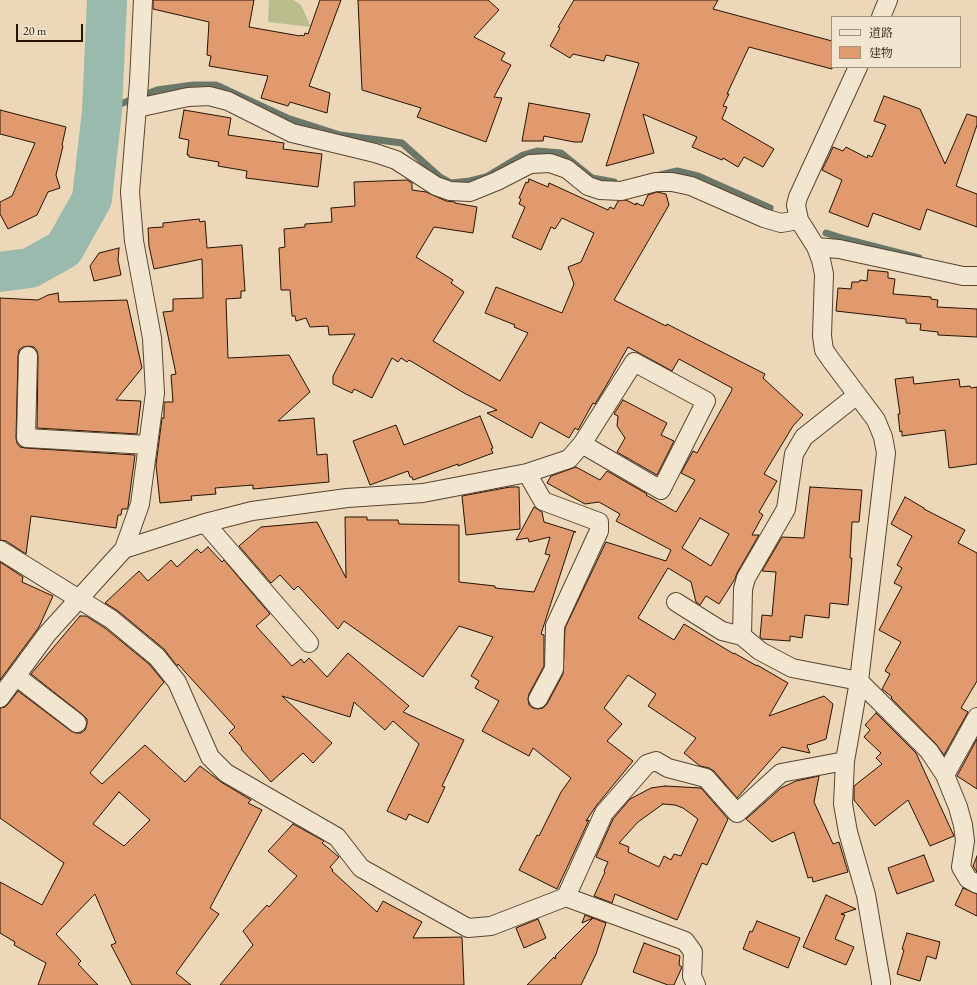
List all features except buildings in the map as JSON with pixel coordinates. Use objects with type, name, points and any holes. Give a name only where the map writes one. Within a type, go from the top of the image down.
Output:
[{"type":"street","points":[[0,698],[47,634],[124,549],[140,504],[155,393],[152,338],[134,241],[130,192],[139,82],[143,0]]},
{"type":"street","points":[[881,16],[888,0]]},
{"type":"street","points":[[858,68],[798,197],[796,205],[799,220],[816,247],[824,274],[822,336],[824,350],[876,420],[883,437],[886,453],[859,681],[845,761],[843,804],[848,832],[866,895],[882,982],[880,985]]},
{"type":"street","points":[[137,107],[188,97],[209,96],[228,101],[292,133],[375,153],[396,160],[436,186],[450,191],[470,192],[497,181],[530,164],[550,164],[567,169],[588,186],[600,190],[621,191],[656,182],[672,182],[691,186],[764,218],[781,223],[799,220]]},
{"type":"street","points":[[816,247],[839,249],[963,276],[977,276]]},
{"type":"street","points":[[28,356],[26,438],[148,445]]},
{"type":"street","points":[[124,549],[205,523],[252,511],[348,498],[423,493],[528,473],[569,459],[582,444],[634,362],[706,401],[661,490],[582,444]]},
{"type":"street","points":[[742,636],[743,589],[746,578],[786,509],[794,454],[804,437],[857,395]]},
{"type":"street","points":[[528,473],[543,501],[599,522],[599,531],[555,626],[554,669],[538,699]]},
{"type":"street","points":[[205,523],[309,643]]},
{"type":"street","points":[[0,550],[111,619],[157,657],[177,682],[210,757],[226,773],[337,837],[361,868],[468,928],[491,926],[566,897],[685,941],[692,952],[692,976],[696,985]]},
{"type":"street","points":[[676,602],[722,631],[742,636],[760,651],[792,668],[859,681],[929,751],[945,775],[958,807],[963,825],[965,842],[961,867],[968,879],[977,884]]},
{"type":"street","points":[[16,676],[77,723]]},
{"type":"street","points":[[945,775],[977,718]]},
{"type":"street","points":[[566,897],[604,812],[647,764],[656,761],[668,768],[706,778],[737,813],[781,773],[845,761]]},
{"type":"green space","points":[[269,0],[293,0],[301,5],[311,27],[268,22]]},
{"type":"waterway","points":[[0,272],[30,268],[64,249],[92,199],[102,111],[107,0]]},
{"type":"waterway","points":[[102,111],[157,90],[193,85],[216,85],[287,118],[340,135],[402,143],[440,177],[451,183],[470,181],[486,177],[523,155],[537,151],[561,153],[592,178],[614,182]]},
{"type":"waterway","points":[[660,175],[677,171],[698,176],[770,208]]},
{"type":"waterway","points":[[826,233],[919,258]]}]
